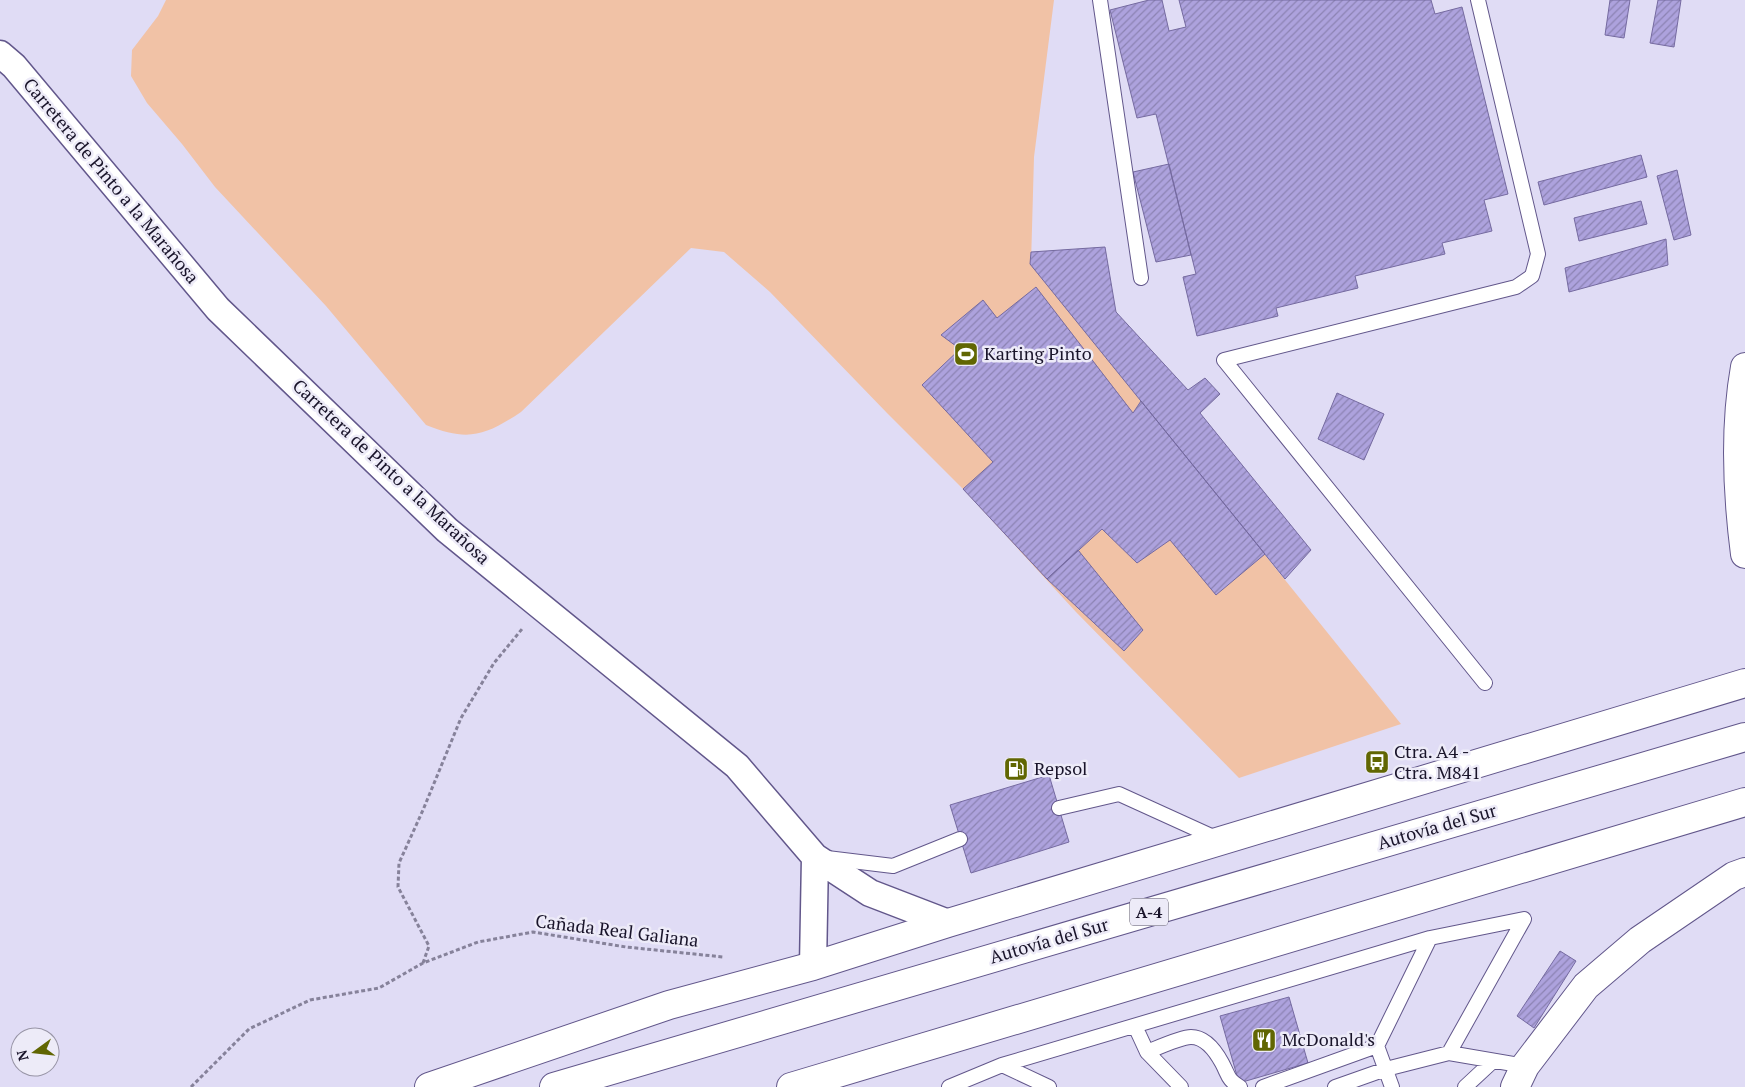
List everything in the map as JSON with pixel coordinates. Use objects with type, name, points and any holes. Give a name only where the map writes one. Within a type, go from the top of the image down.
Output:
[{"type":"main road","points":[[1745,368],[1741,390],[1737,444],[1739,508],[1745,554]]},
{"type":"main road","points":[[1683,701],[1745,678]]},
{"type":"main road","points":[[429,1087],[669,1005],[813,966],[948,923],[1745,683]]},
{"type":"main road","name":"Autovía del Sur","points":[[554,1087],[1745,737]]},
{"type":"main road","points":[[791,1087],[1745,802]]},
{"type":"main road","points":[[1520,1076],[1586,986],[1640,940],[1734,876],[1745,872]]},
{"type":"street","name":"Carretera de Pinto a la Marañosa","points":[[0,54],[14,66],[218,309],[447,530],[737,766],[815,857],[870,893],[948,923]]},
{"type":"street","points":[[813,966],[815,857]]},
{"type":"lane","points":[[1100,0],[1141,278]]},
{"type":"lane","points":[[1478,0],[1538,254],[1532,276],[1516,287],[1224,360],[1485,683]]},
{"type":"lane","points":[[1059,808],[1119,794],[1221,841]]},
{"type":"lane","points":[[815,857],[893,866],[960,839]]},
{"type":"lane","points":[[949,1087],[1002,1065],[1430,938],[1524,919],[1449,1053]]},
{"type":"lane","points":[[1263,1087],[1377,1046],[1430,938]]},
{"type":"lane","points":[[1135,1026],[1147,1052],[1181,1087]]},
{"type":"lane","points":[[1147,1052],[1190,1037],[1202,1040],[1211,1047],[1222,1062],[1230,1081],[1240,1087]]},
{"type":"lane","points":[[1377,1046],[1392,1087]]},
{"type":"lane","points":[[1334,1087],[1386,1069],[1449,1053],[1493,1061],[1520,1076]]},
{"type":"lane","points":[[1465,1087],[1493,1061]]},
{"type":"lane","points":[[1002,1065],[1049,1087]]},
{"type":"path","points":[[423,963],[429,946],[398,887],[399,863],[462,718],[494,663],[542,607]]},
{"type":"path","name":"Cañada Real Galiana","points":[[191,1087],[249,1029],[310,1000],[379,988],[423,963],[478,942],[533,932],[635,948],[725,958]]},
{"type":"shaded area","name":"Karting Pinto","points":[[166,0],[1054,0],[1034,157],[1031,264],[1401,724],[1239,778],[1076,612],[963,489],[770,292],[724,252],[691,248],[521,412],[497,427],[476,434],[465,435],[453,434],[426,425],[326,306],[215,187],[147,103],[131,76],[132,50],[158,16]]},
{"type":"building","points":[[1149,0],[1162,0],[1169,31],[1186,27],[1179,0],[1431,0],[1435,14],[1462,7],[1508,194],[1484,200],[1492,231],[1442,243],[1445,254],[1355,276],[1358,288],[1276,308],[1278,316],[1197,336],[1183,277],[1196,274],[1156,114],[1137,118],[1110,10]]},
{"type":"building","points":[[1610,0],[1630,0],[1624,38],[1605,35]]},
{"type":"building","points":[[1658,0],[1681,0],[1674,47],[1650,43]]},
{"type":"building","points":[[1641,155],[1647,177],[1544,205],[1538,182]]},
{"type":"building","points":[[1169,164],[1191,255],[1156,262],[1133,172]]},
{"type":"building","points":[[1677,170],[1691,235],[1674,240],[1657,176]]},
{"type":"building","points":[[1641,201],[1647,224],[1579,241],[1574,218]]},
{"type":"building","points":[[1666,239],[1668,265],[1569,292],[1565,268]]},
{"type":"building","points":[[1105,247],[1116,312],[1188,390],[1205,378],[1220,394],[1200,413],[1311,550],[1285,579],[1030,264],[1031,252]]},
{"type":"building","points":[[1036,287],[1133,413],[1141,401],[1265,554],[1216,595],[1170,540],[1137,563],[1102,529],[1047,579],[963,489],[993,462],[922,385],[960,349],[941,335],[983,300],[997,318]]},
{"type":"building","points":[[1337,393],[1384,414],[1364,460],[1318,439]]},
{"type":"building","points":[[1078,550],[1143,630],[1124,651],[1047,579]]},
{"type":"building","points":[[1049,775],[1069,842],[971,873],[950,805]]},
{"type":"building","points":[[1560,951],[1576,961],[1534,1028],[1517,1016]]},
{"type":"building","name":"McDonald's","points":[[1289,997],[1308,1063],[1239,1083],[1220,1016]]},
{"type":"place","name":"Karting Pinto","points":[[966,354]]},
{"type":"place","name":"Ctra. A4 - Ctra. M841","points":[[1377,762]]},
{"type":"place","name":"Repsol","points":[[1016,769]]},
{"type":"place","name":"McDonald's","points":[[1264,1040]]}]
